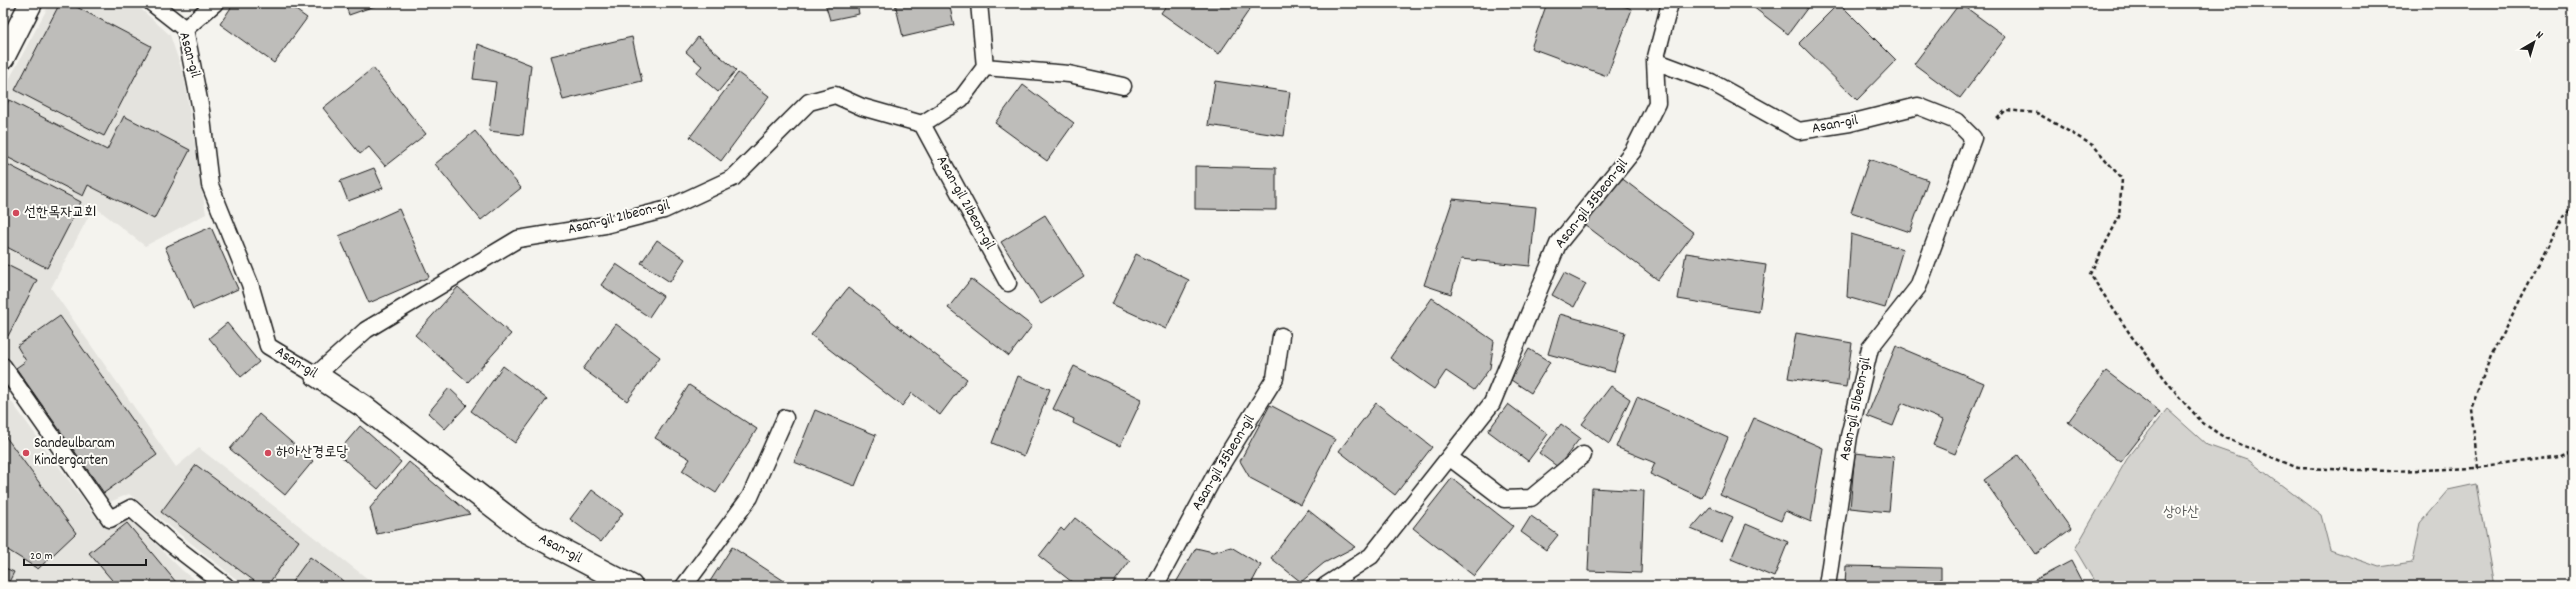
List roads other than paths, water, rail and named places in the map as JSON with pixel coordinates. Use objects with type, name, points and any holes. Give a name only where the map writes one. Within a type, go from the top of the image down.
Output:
[{"type":"street","points":[[3,58],[31,3]]},
{"type":"street","name":"Asan-gil","points":[[316,375],[364,406],[524,530],[632,586]]},
{"type":"lane","name":"Asan-gil","points":[[152,3],[185,29],[202,110],[210,185],[250,284],[268,346],[316,375]]},
{"type":"lane","points":[[185,29],[215,3]]},
{"type":"lane","points":[[922,124],[962,99],[985,67],[979,3]]},
{"type":"lane","name":"Asan-gil 35beon-gil","points":[[1325,586],[1371,556],[1492,404],[1558,244],[1633,151],[1657,103],[1655,61],[1670,3]]},
{"type":"lane","name":"Asan-gil","points":[[1655,61],[1711,82],[1799,131],[1850,123],[1918,106],[1956,121],[1973,138]]},
{"type":"lane","points":[[985,67],[1069,74],[1123,86]]},
{"type":"lane","name":"Asan-gil 21beon-gil","points":[[316,375],[366,330],[518,239],[604,225],[664,210],[733,178],[809,102],[835,95],[862,107],[922,124],[1008,282]]},
{"type":"lane","name":"Asan-gil 51beon-gil","points":[[1827,586],[1849,436],[1870,348],[1918,287],[1973,138]]},
{"type":"lane","name":"Asan-gil 35beon-gil","points":[[1155,586],[1215,475],[1275,378],[1281,336]]},
{"type":"lane","points":[[3,366],[110,518],[131,508],[169,542],[226,586]]},
{"type":"lane","points":[[684,586],[750,497],[785,418]]},
{"type":"lane","points":[[1449,458],[1504,499],[1531,498],[1583,455]]},
{"type":"place","name":"선한목자교회","points":[[16,213]]},
{"type":"place","name":"Sandeulbaram Kindergarten","points":[[26,453]]},
{"type":"place","name":"하아산경로당","points":[[268,453]]},
{"type":"park label","name":"상아산","points":[[2181,513]]}]
